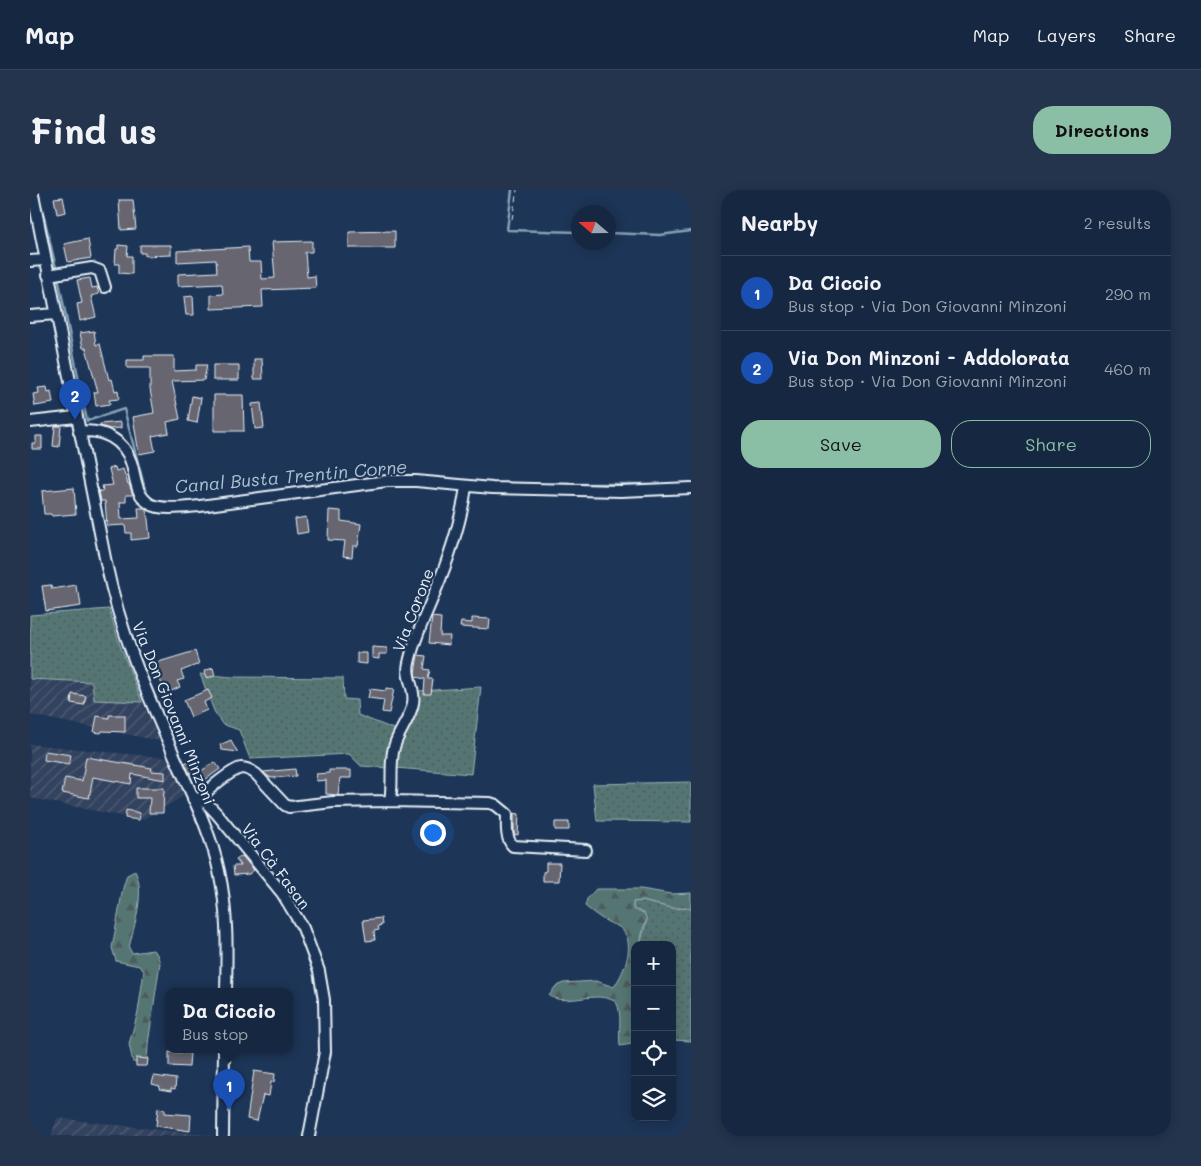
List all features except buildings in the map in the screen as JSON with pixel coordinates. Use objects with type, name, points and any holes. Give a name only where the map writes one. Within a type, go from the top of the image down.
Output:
[{"type":"street","name":"Via Don Giovanni Minzoni","points":[[32,190],[35,227],[45,260],[111,589],[124,634],[150,700],[198,799],[214,850],[223,892],[227,929],[226,988]]},
{"type":"street","points":[[30,262],[45,260]]},
{"type":"street","points":[[48,275],[92,268],[100,271],[105,287]]},
{"type":"street","points":[[30,316],[56,314]]},
{"type":"street","points":[[30,422],[76,417]]},
{"type":"street","points":[[79,432],[98,431],[115,439],[127,453],[141,495],[151,505],[163,507],[200,506],[387,481],[416,481],[466,487],[621,491],[691,488]]},
{"type":"street","name":"Via Corone","points":[[390,801],[392,752],[414,702],[407,674],[409,662],[452,548],[463,509],[466,487]]},
{"type":"street","points":[[198,799],[208,789],[236,770],[245,768],[256,774],[285,805],[290,807],[333,802],[490,803],[496,805],[507,814],[507,835],[509,842],[513,846],[586,850]]},
{"type":"street","name":"Via Cà Fasan","points":[[198,799],[217,814],[282,893],[303,928],[320,971],[324,1000],[325,1052],[309,1136]]},
{"type":"street","points":[[223,1136],[224,1053]]},
{"type":"path","points":[[512,219],[517,190]]},
{"type":"shaded area","points":[[30,679],[92,682],[94,700],[142,702],[160,741],[30,715]]},
{"type":"shaded area","points":[[30,744],[168,758],[184,796],[142,820],[30,798]]},
{"type":"shaded area","points":[[57,1118],[214,1136],[51,1136]]},
{"type":"green space","points":[[109,609],[120,645],[142,702],[94,700],[92,682],[30,679],[30,615]]},
{"type":"green space","points":[[200,674],[232,677],[343,678],[344,699],[357,700],[358,715],[396,730],[388,768],[361,766],[349,754],[250,759],[239,730],[222,724],[214,711]]},
{"type":"green space","points":[[481,687],[471,774],[395,768],[398,744],[415,713],[418,691]]},
{"type":"green space","points":[[691,782],[691,822],[597,821],[593,784]]},
{"type":"green space","points":[[135,871],[138,880],[139,899],[129,948],[132,953],[153,950],[157,954],[160,963],[148,1044],[147,1065],[133,1062],[129,1044],[138,1012],[144,971],[139,966],[116,961],[112,948],[123,888],[127,875]]},
{"type":"green space","points":[[596,889],[641,889],[671,894],[691,893],[691,908],[672,908],[642,901],[633,902],[633,909],[644,913],[647,919],[641,941],[631,941],[631,1044],[620,1046],[620,1017],[616,1002],[608,998],[599,997],[565,1000],[549,996],[555,987],[563,983],[596,981],[614,987],[622,973],[628,948],[628,940],[625,933],[619,927],[602,919],[585,906],[587,899]]},
{"type":"green space","points":[[642,901],[672,908],[691,908],[691,1041],[676,1040],[676,941],[641,941],[647,919],[633,909],[633,902]]},
{"type":"waterway","points":[[512,190],[507,230],[571,232]]},
{"type":"waterway","name":"Canal Busta Trentin Corne","points":[[34,191],[38,191],[57,272]]},
{"type":"waterway","points":[[616,233],[660,235],[691,231]]},
{"type":"waterway","name":"Canal Busta Trentin Corne","points":[[58,277],[87,421],[124,409],[146,493],[155,502],[201,501]]},
{"type":"waterway","name":"Canal Busta Trentin Corne","points":[[550,484],[659,484]]},
{"type":"place","name":"Via Don Minzoni - Addolorata","points":[[75,420]]},
{"type":"place","name":"Da Ciccio","points":[[229,1110]]}]
